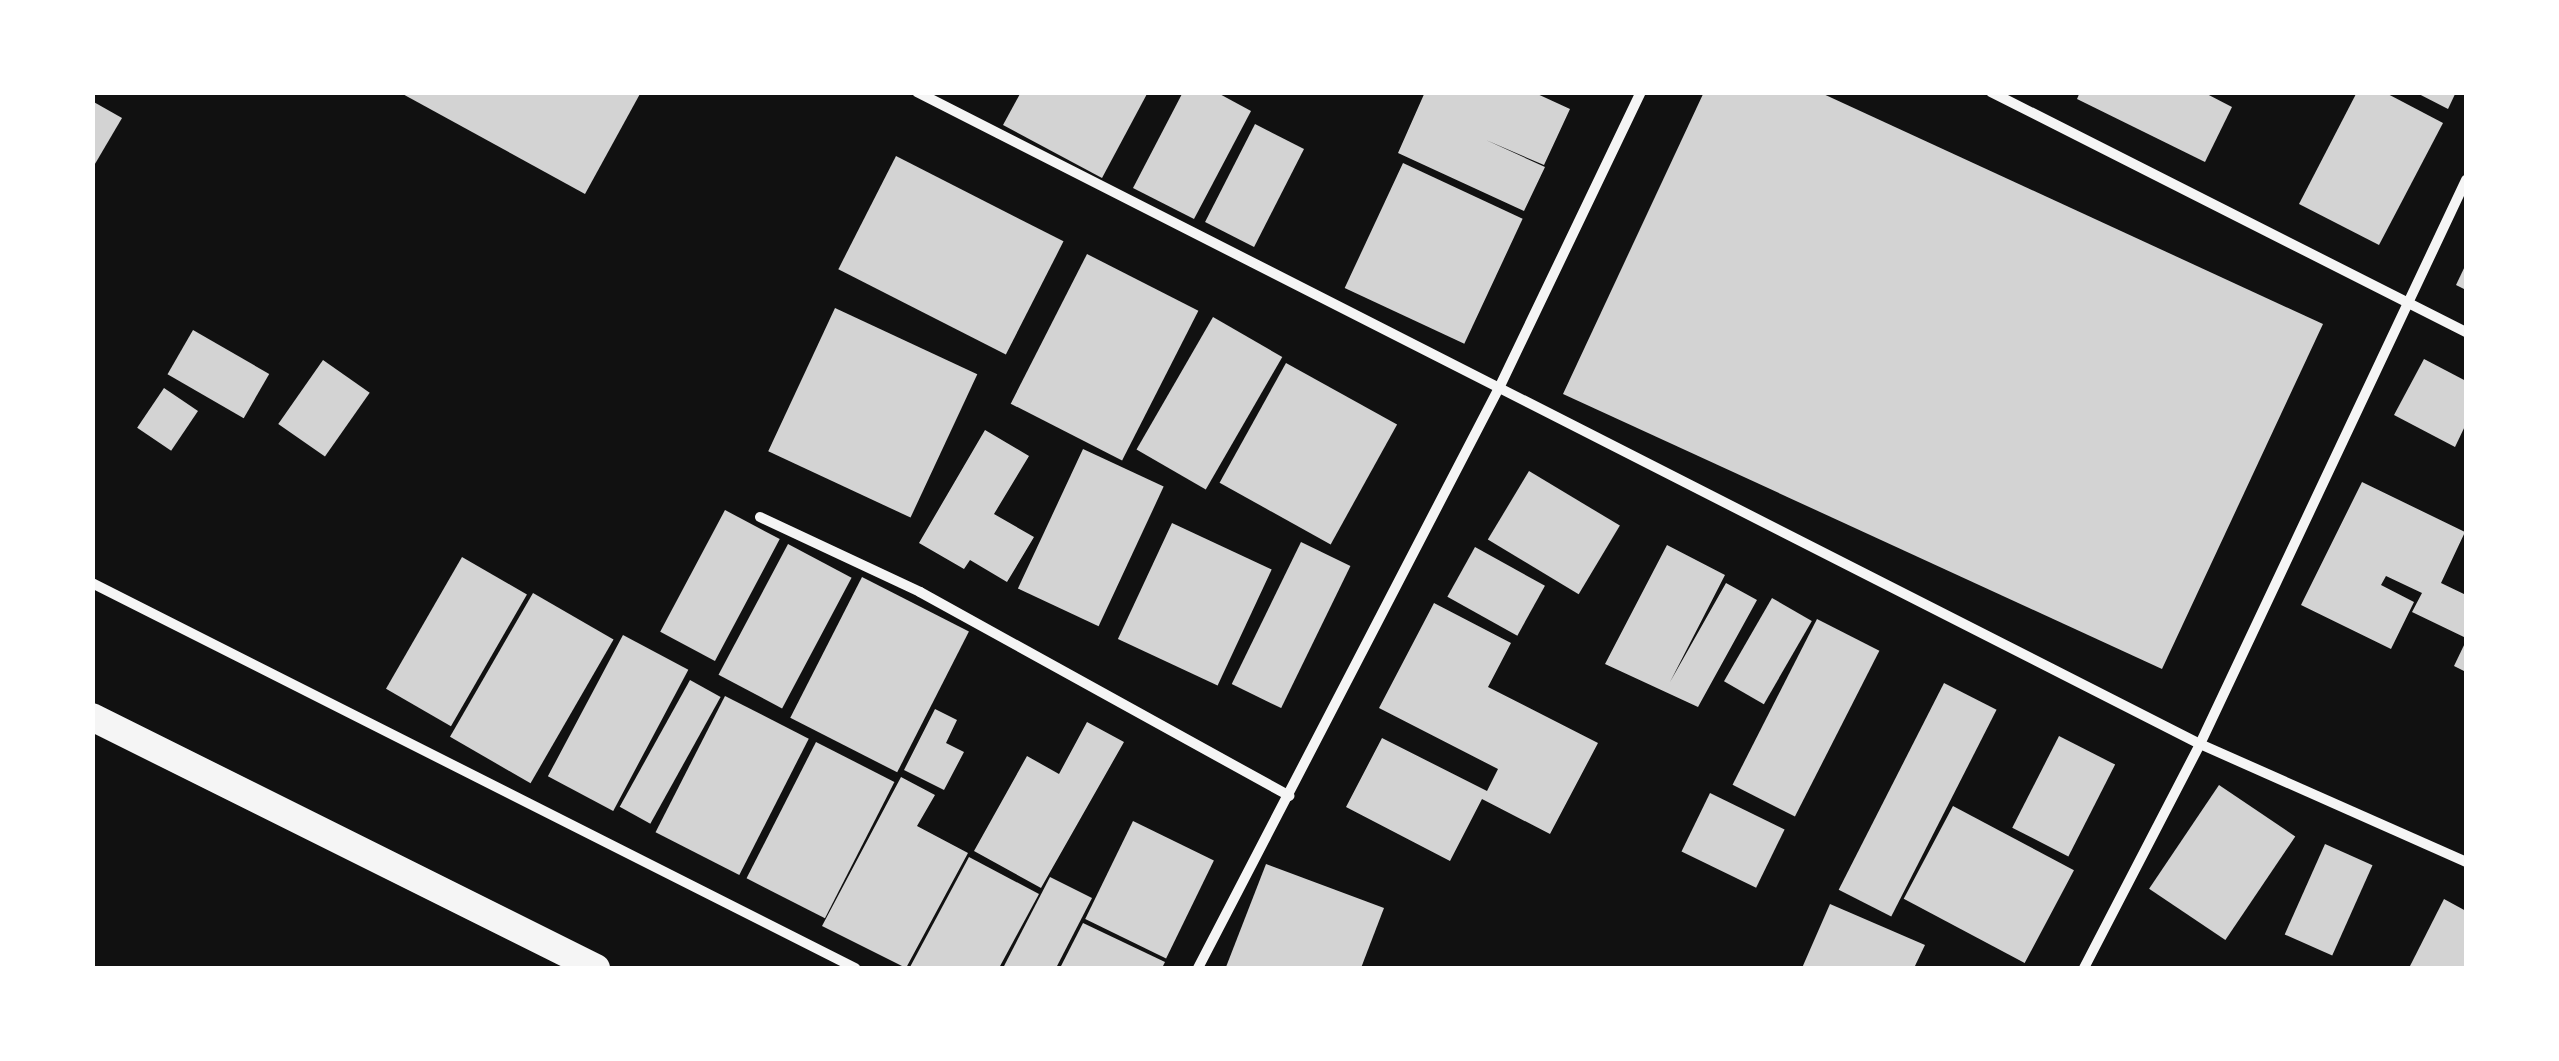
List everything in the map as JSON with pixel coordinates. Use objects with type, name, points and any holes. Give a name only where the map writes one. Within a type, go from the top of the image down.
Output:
[{"type":"highway","points":[[92,717],[596,968]]},
{"type":"street","points":[[917,92],[2200,744],[2466,862]]},
{"type":"street","points":[[1198,968],[1500,386],[1642,92]]},
{"type":"street","points":[[1991,92],[2466,332]]},
{"type":"street","points":[[2084,968],[2200,744],[2466,180]]},
{"type":"street","points":[[760,517],[920,592],[1289,796]]},
{"type":"street","points":[[92,583],[855,968]]},
{"type":"building","points":[[399,92],[641,92],[585,194]]},
{"type":"building","points":[[1021,92],[1148,92],[1102,178],[1003,125]]},
{"type":"building","points":[[1183,92],[1216,92],[1251,111],[1194,219],[1133,188]]},
{"type":"building","points":[[1425,92],[1533,92],[1570,109],[1544,165],[1486,140],[1545,167],[1524,211],[1398,153]]},
{"type":"building","points":[[1704,92],[1819,92],[2323,324],[2162,669],[1563,394]]},
{"type":"building","points":[[2080,92],[2203,92],[2232,107],[2205,162],[2077,99]]},
{"type":"building","points":[[2357,92],[2384,92],[2443,123],[2379,245],[2299,204]]},
{"type":"building","points":[[2415,92],[2456,92],[2448,109]]},
{"type":"building","points":[[92,101],[122,118],[92,169]]},
{"type":"building","points":[[1255,124],[1304,149],[1254,247],[1205,222]]},
{"type":"building","points":[[896,156],[1064,241],[1006,355],[838,269]]},
{"type":"building","points":[[1403,163],[1523,219],[1464,344],[1345,288]]},
{"type":"building","points":[[1087,254],[1198,311],[1122,460],[1011,404]]},
{"type":"building","points":[[2466,264],[2466,290],[2456,285]]},
{"type":"building","points":[[835,308],[977,374],[911,518],[768,451]]},
{"type":"building","points":[[1213,317],[1282,357],[1206,490],[1136,450]]},
{"type":"building","points":[[193,330],[269,374],[244,418],[168,374]]},
{"type":"building","points":[[2424,359],[2466,381],[2466,424],[2455,447],[2394,415]]},
{"type":"building","points":[[323,360],[370,393],[325,457],[278,424]]},
{"type":"building","points":[[1286,363],[1397,425],[1331,544],[1220,483]]},
{"type":"building","points":[[164,388],[198,411],[171,451],[137,428]]},
{"type":"building","points":[[985,430],[1029,456],[994,514],[1034,537],[1007,582],[970,560],[964,569],[919,543]]},
{"type":"building","points":[[1083,449],[1164,487],[1099,626],[1018,589]]},
{"type":"building","points":[[1529,471],[1620,526],[1579,594],[1488,540]]},
{"type":"building","points":[[2362,482],[2465,532],[2441,583],[2466,595],[2466,638],[2412,612],[2422,593],[2386,576],[2381,585],[2414,602],[2391,649],[2301,605]]},
{"type":"building","points":[[725,510],[780,539],[715,661],[660,632]]},
{"type":"building","points":[[1172,523],[1272,569],[1218,685],[1118,639]]},
{"type":"building","points":[[1301,542],[1350,566],[1281,708],[1232,684]]},
{"type":"building","points":[[788,544],[852,578],[782,708],[719,675]]},
{"type":"building","points":[[1667,545],[1725,575],[1670,682],[1726,583],[1757,600],[1698,707],[1605,664]]},
{"type":"building","points":[[1475,547],[1545,586],[1517,636],[1447,597]]},
{"type":"building","points":[[462,557],[527,594],[451,726],[386,689]]},
{"type":"building","points":[[862,577],[969,631],[897,772],[790,718]]},
{"type":"building","points":[[533,593],[614,640],[531,783],[450,737]]},
{"type":"building","points":[[1772,598],[1812,621],[1764,704],[1724,681]]},
{"type":"building","points":[[1434,603],[1511,643],[1488,687],[1598,743],[1550,834],[1482,799],[1450,861],[1346,807],[1382,738],[1487,791],[1498,769],[1379,708]]},
{"type":"building","points":[[1817,619],[1879,651],[1795,817],[1733,785]]},
{"type":"building","points":[[623,635],[688,670],[613,811],[548,776]]},
{"type":"building","points":[[2466,641],[2466,672],[2454,666]]},
{"type":"building","points":[[690,680],[721,697],[650,824],[620,807]]},
{"type":"building","points":[[1944,683],[1997,710],[1891,916],[1839,890]]},
{"type":"building","points":[[725,696],[809,739],[739,875],[656,832]]},
{"type":"building","points":[[935,709],[957,720],[946,743],[964,752],[944,790],[904,770]]},
{"type":"building","points":[[1087,722],[1124,742],[1041,888],[974,851],[1027,756],[1059,774]]},
{"type":"building","points":[[2059,736],[2115,765],[2068,856],[2012,828]]},
{"type":"building","points":[[816,742],[894,782],[825,918],[747,878]]},
{"type":"building","points":[[901,777],[935,795],[917,826],[968,853],[906,968],[822,926]]},
{"type":"building","points":[[2219,785],[2295,836],[2225,940],[2149,889]]},
{"type":"building","points":[[1710,793],[1785,829],[1756,888],[1682,851]]},
{"type":"building","points":[[1953,806],[2074,870],[2025,963],[1904,899]]},
{"type":"building","points":[[1133,821],[1214,860],[1166,958],[1085,919]]},
{"type":"building","points":[[2325,844],[2373,865],[2332,956],[2285,934]]},
{"type":"building","points":[[969,857],[1039,894],[999,968],[910,967]]},
{"type":"building","points":[[1266,864],[1384,908],[1361,968],[1226,967]]},
{"type":"building","points":[[1050,877],[1092,898],[1056,968],[1003,968]]},
{"type":"building","points":[[2444,899],[2466,911],[2466,968],[2409,968]]},
{"type":"building","points":[[1830,904],[1925,945],[1914,968],[1802,968]]},
{"type":"building","points":[[1083,923],[1165,962],[1162,968],[1060,968]]}]
